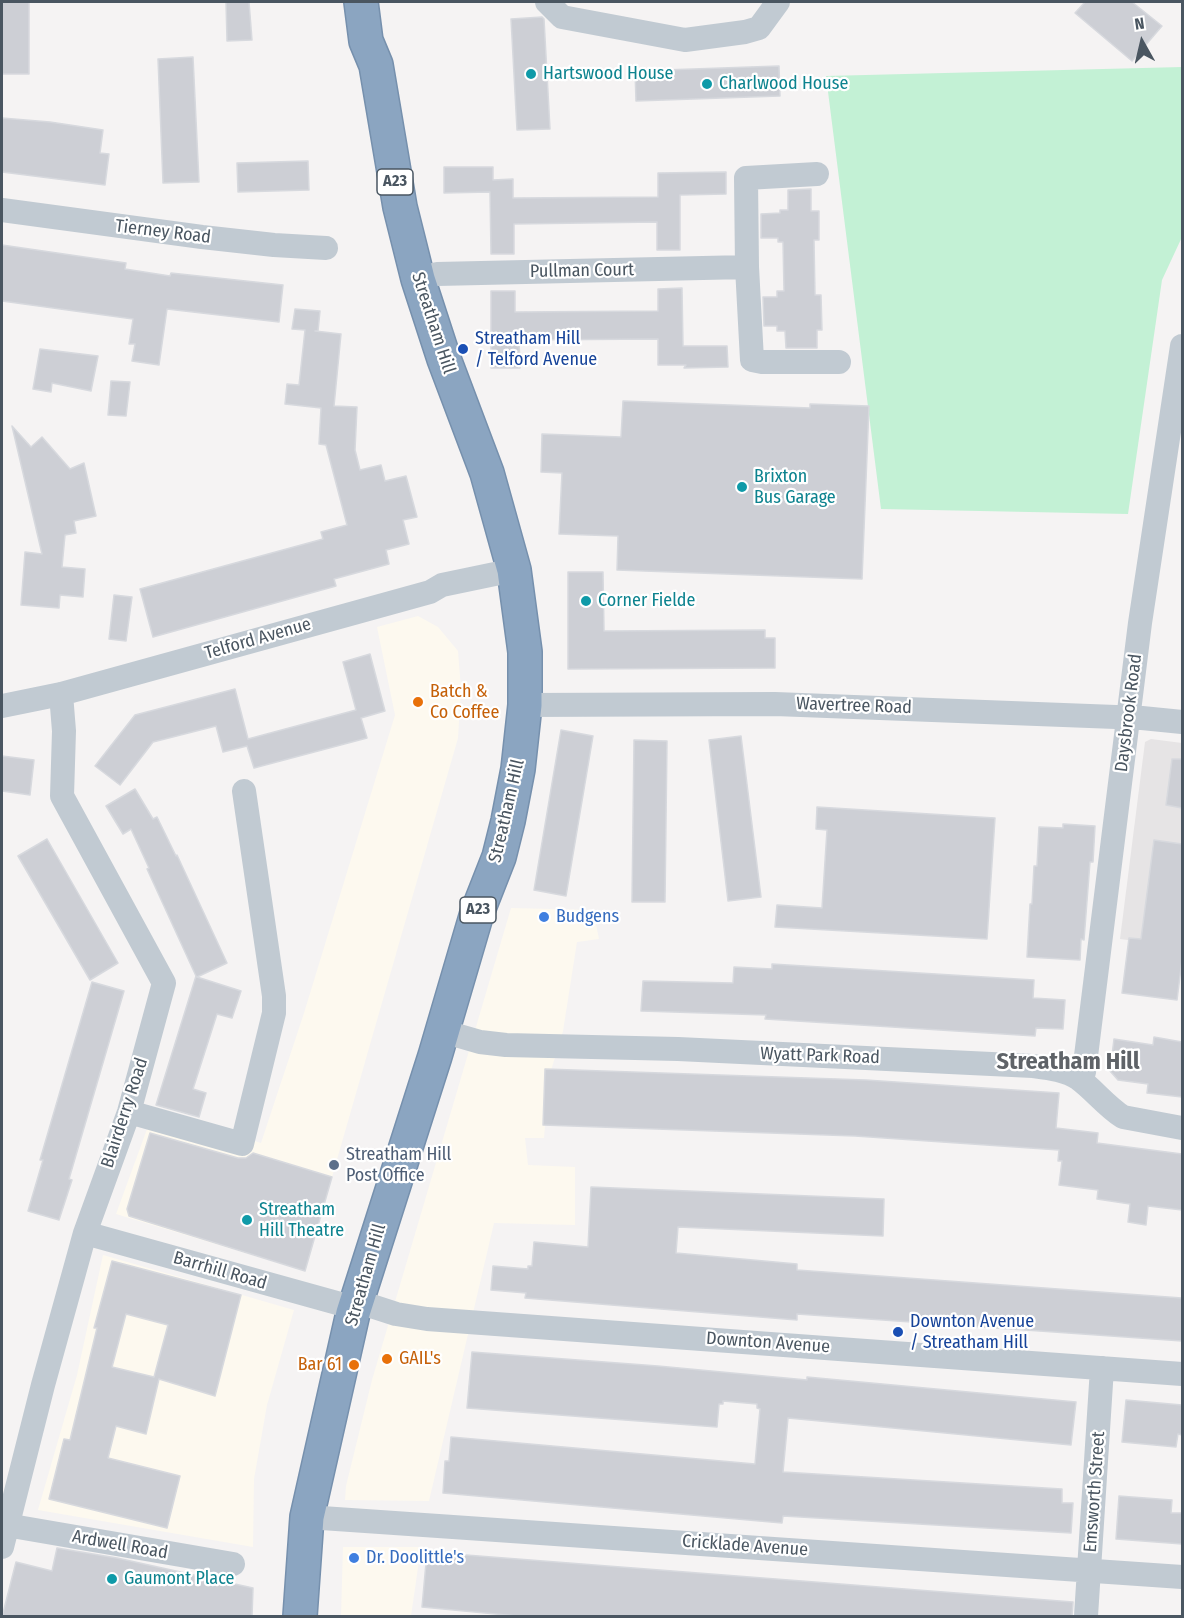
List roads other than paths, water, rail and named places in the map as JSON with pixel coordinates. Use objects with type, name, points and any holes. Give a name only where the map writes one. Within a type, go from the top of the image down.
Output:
[{"type":"highway","name":"Streatham Hill","points":[[300,1617],[307,1517],[356,1305],[477,913],[499,857],[508,821],[522,741],[525,705],[525,652],[514,570],[488,473],[444,359],[418,279],[400,207],[376,65],[366,41],[361,2]]},
{"type":"street","points":[[547,2],[562,17],[685,40],[746,32],[759,28],[778,2]]},
{"type":"street","points":[[817,174],[746,178],[747,267],[752,360],[839,362]]},
{"type":"street","name":"Tierney Road","points":[[2,210],[213,238],[326,248]]},
{"type":"street","name":"Pullman Court","points":[[418,279],[437,274],[747,267]]},
{"type":"street","name":"Daysbrook Road","points":[[1079,1079],[1084,1072],[1140,623],[1182,346]]},
{"type":"street","name":"Telford Avenue","points":[[2,706],[61,694],[430,592],[442,585],[514,570]]},
{"type":"street","name":"Blairderry Road","points":[[4,1536],[85,1233],[129,1112],[164,983],[62,796],[64,730],[61,694]]},
{"type":"street","name":"Wavertree Road","points":[[525,705],[775,704],[952,709],[1129,717],[1182,722]]},
{"type":"street","points":[[129,1112],[242,1144],[274,1013],[274,996],[244,791]]},
{"type":"street","name":"Wyatt Park Road","points":[[442,1031],[480,1042],[506,1045],[678,1049],[1023,1065],[1056,1070],[1079,1079],[1114,1112],[1123,1117],[1182,1128]]},
{"type":"street","name":"Barrhill Road","points":[[85,1233],[283,1289],[356,1305]]},
{"type":"street","name":"Downton Avenue","points":[[356,1305],[427,1319],[1182,1374]]},
{"type":"street","name":"Emsworth Street","points":[[1086,1617],[1102,1368]]},
{"type":"street","name":"Cricklade Avenue","points":[[307,1517],[1182,1576]]},
{"type":"street","name":"Ardwell Road","points":[[4,1536],[233,1564]]},
{"type":"place","name":"Hartswood House","points":[[531,74]]},
{"type":"place","name":"Charlwood House","points":[[707,84]]},
{"type":"place","name":"Streatham Hill / Telford Avenue","points":[[463,349]]},
{"type":"place","name":"Brixton Bus Garage","points":[[742,487]]},
{"type":"place","name":"Corner Fielde","points":[[586,601]]},
{"type":"place","name":"Batch & Co Coffee","points":[[418,702]]},
{"type":"place","name":"Budgens","points":[[544,917]]},
{"type":"place","name":"Streatham Hill Post Office","points":[[334,1165]]},
{"type":"place","name":"Streatham Hill Theatre","points":[[247,1220]]},
{"type":"place","name":"Downton Avenue / Streatham Hill","points":[[898,1332]]},
{"type":"place","name":"GAIL's","points":[[387,1359]]},
{"type":"place","name":"Bar 61","points":[[354,1365]]},
{"type":"place","name":"Dr. Doolittle's","points":[[354,1558]]},
{"type":"place","name":"Gaumont Place","points":[[112,1579]]},
{"type":"district","name":"Streatham Hill","points":[[1068,1062]]}]
